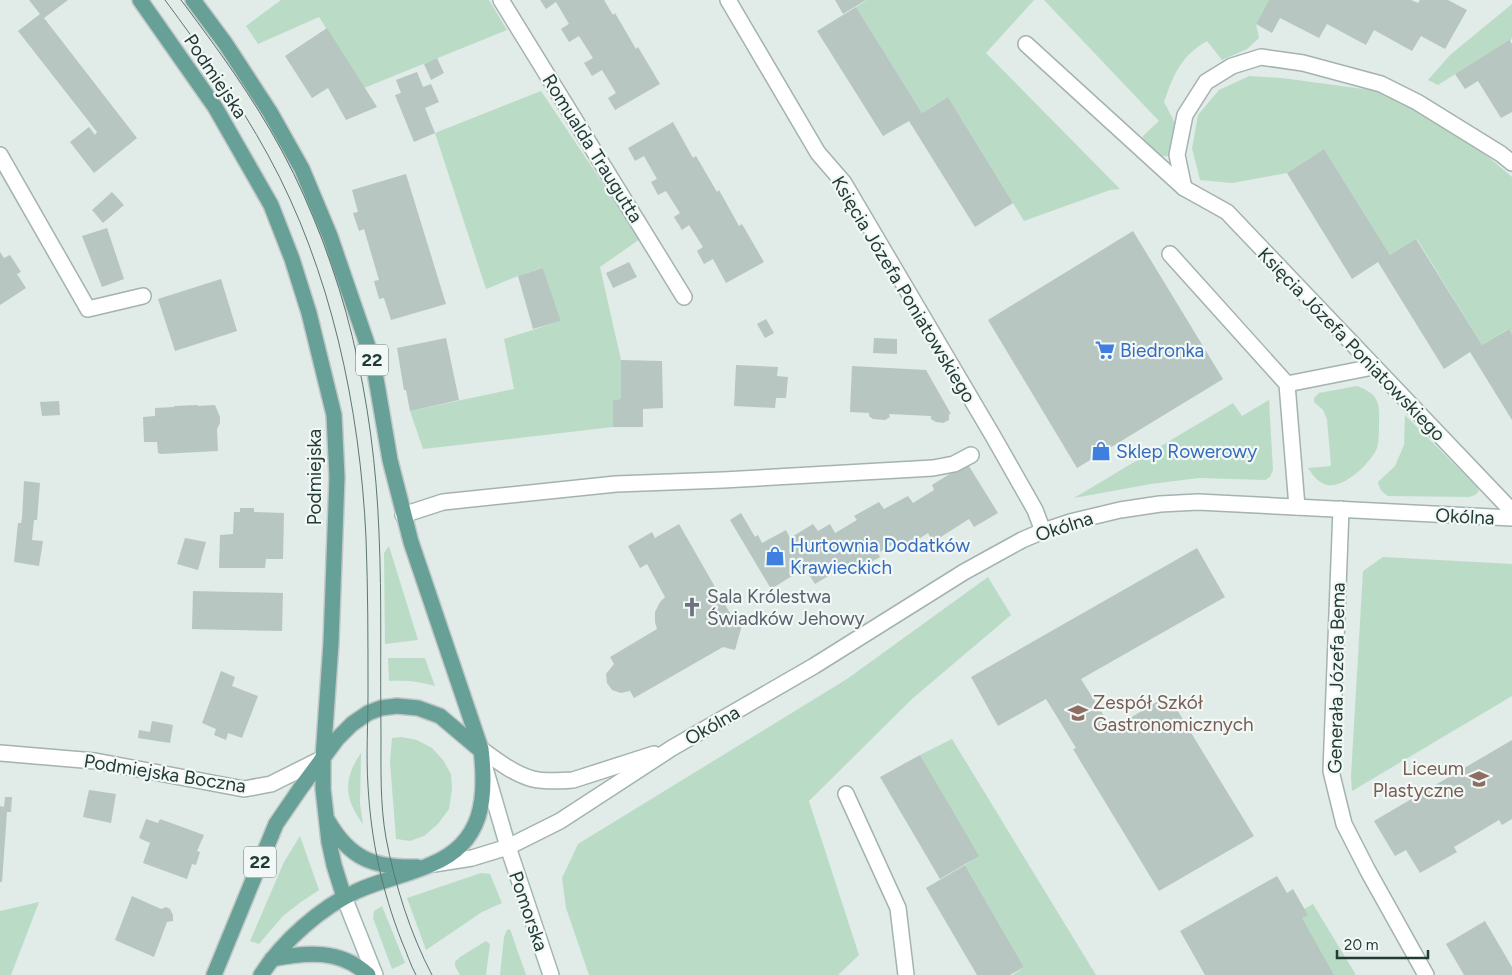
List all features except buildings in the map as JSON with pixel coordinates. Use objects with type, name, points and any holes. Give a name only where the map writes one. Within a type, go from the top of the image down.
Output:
[{"type":"main road","name":"Podmiejska","points":[[140,0],[216,106],[270,204],[292,259],[306,304],[334,414],[335,536],[331,643],[323,758]]},
{"type":"main road","name":"Podmiejska","points":[[193,0],[225,43],[270,112],[302,170],[330,236],[373,361],[390,460],[403,515],[480,750]]},
{"type":"main road","points":[[344,897],[334,865],[325,814],[323,758],[345,730],[360,718],[381,708],[397,706],[418,708],[440,716],[480,750]]},
{"type":"main road","name":"22","points":[[261,975],[285,943],[344,897],[433,864],[447,857],[461,846],[473,832],[481,812],[483,792],[480,750]]},
{"type":"main road","name":"22","points":[[214,975],[276,824],[323,758]]},
{"type":"main road","points":[[325,814],[334,832],[355,854],[392,866],[415,867],[433,864]]},
{"type":"main road","points":[[272,959],[304,954],[334,956],[348,960],[368,975]]},
{"type":"street","name":"Romualda Traugutta","points":[[501,0],[684,297]]},
{"type":"street","name":"Księcia Józefa Poniatowskiego","points":[[728,0],[818,153],[844,183],[1035,510],[1042,531]]},
{"type":"street","name":"Księcia Józefa Poniatowskiego","points":[[1026,44],[1184,188],[1227,212],[1512,511]]},
{"type":"street","points":[[1184,188],[1177,155],[1185,115],[1206,82],[1232,66],[1262,57],[1303,62],[1381,84],[1416,102],[1501,154],[1512,163]]},
{"type":"street","points":[[0,156],[88,309],[143,296]]},
{"type":"street","points":[[1170,254],[1287,384],[1297,507]]},
{"type":"street","points":[[1287,384],[1373,366]]},
{"type":"street","points":[[403,515],[443,502],[616,484],[933,468],[954,464],[971,456]]},
{"type":"street","name":"Okólna","points":[[433,864],[472,858],[508,847],[560,821],[672,748],[814,666],[1002,550],[1042,531],[1097,515],[1160,504],[1206,502],[1512,518]]},
{"type":"street","name":"Generała Józefa Bema","points":[[1341,509],[1331,771],[1344,824],[1426,975]]},
{"type":"street","name":"Okólna","points":[[480,750],[533,779],[559,781],[573,780],[672,748]]},
{"type":"street","name":"Pomorska","points":[[480,750],[508,847],[551,975]]},
{"type":"street","name":"Podmiejska Boczna","points":[[0,753],[95,761],[244,788],[271,784],[323,758]]},
{"type":"street","points":[[846,794],[898,908],[906,975]]},
{"type":"street","points":[[344,897],[374,975]]},
{"type":"green space","points":[[281,0],[489,0],[507,30],[364,88],[319,17],[258,44],[246,26]]},
{"type":"green space","points":[[867,0],[1034,0],[986,53],[1120,189],[1110,190],[1024,221],[948,97],[922,113],[856,7]]},
{"type":"green space","points":[[1044,0],[1269,0],[1256,24],[1259,38],[1247,49],[1222,60],[1207,41],[1190,53],[1179,67],[1164,102],[1175,123],[1173,155],[1164,156],[1156,153],[1143,141],[1143,136],[1159,121]]},
{"type":"green space","points":[[1512,4],[1512,38],[1438,85],[1428,80],[1450,55]]},
{"type":"green space","points":[[1249,76],[1282,78],[1386,92],[1421,108],[1491,159],[1512,177],[1512,335],[1508,329],[1482,345],[1417,239],[1390,255],[1324,149],[1287,173],[1232,183],[1200,180],[1192,148],[1198,115],[1219,90]]},
{"type":"green space","points":[[541,91],[640,239],[600,267],[621,360],[621,399],[613,400],[613,427],[423,449],[410,411],[514,389],[504,339],[561,321],[543,268],[486,289],[435,133]]},
{"type":"green space","points":[[1357,386],[1370,392],[1377,400],[1379,434],[1377,448],[1369,461],[1355,475],[1339,484],[1324,484],[1308,468],[1331,466],[1327,419],[1323,410],[1314,402],[1314,398],[1319,393]]},
{"type":"green space","points":[[1269,400],[1273,470],[1270,477],[1265,480],[1199,478],[1151,484],[1074,498],[1233,403],[1242,416]]},
{"type":"green space","points":[[1405,415],[1477,487],[1479,491],[1475,495],[1469,497],[1388,496],[1384,494],[1378,482],[1395,466],[1404,445]]},
{"type":"green space","points":[[389,546],[418,640],[385,644],[384,553]]},
{"type":"green space","points":[[1383,557],[1512,564],[1512,696],[1352,791],[1351,776],[1363,571]]},
{"type":"green space","points":[[988,577],[1011,615],[912,699],[809,801],[859,955],[838,975],[589,975],[566,908],[562,878],[578,844],[847,679]]},
{"type":"green space","points":[[388,658],[425,658],[435,686],[412,681],[389,681]]},
{"type":"green space","points":[[402,737],[417,740],[432,748],[443,760],[451,774],[452,789],[449,809],[438,824],[424,836],[410,841],[396,839],[390,762],[392,738]]},
{"type":"green space","points":[[952,739],[1096,975],[1013,975],[1024,967],[965,865],[978,856],[920,755]]},
{"type":"green space","points":[[361,753],[360,804],[363,824],[352,806],[348,788],[351,771]]},
{"type":"green space","points":[[300,836],[319,890],[283,916],[259,944],[250,941],[284,862]]},
{"type":"green space","points":[[481,873],[490,874],[502,903],[482,912],[426,950],[407,898]]},
{"type":"green space","points":[[39,902],[11,975],[0,975],[0,911]]},
{"type":"green space","points":[[1313,904],[1356,975],[1257,975],[1239,945]]},
{"type":"green space","points":[[382,906],[405,963],[392,969],[373,918],[374,911]]},
{"type":"green space","points":[[510,929],[526,975],[500,975],[504,937],[507,930]]},
{"type":"green space","points":[[486,941],[490,944],[486,975],[460,975],[455,962]]},
{"type":"tram line","points":[[165,0],[232,95],[268,155],[290,199],[309,245],[325,292],[338,341],[349,390],[363,489],[368,596],[367,774],[372,826],[383,884],[395,923],[416,975]]},
{"type":"tram line","points":[[181,0],[247,92],[282,151],[304,196],[323,242],[352,336],[363,385],[376,483],[380,558],[381,774],[384,825],[394,873],[404,908],[432,975]]},
{"type":"place","name":"Biedronka","points":[[1105,350]]},
{"type":"place","name":"Sklep Rowerowy","points":[[1101,451]]},
{"type":"place","name":"Hurtownia Dodatków Krawieckich","points":[[775,556]]},
{"type":"place","name":"Sala Królestwa Świadków Jehowy","points":[[692,607]]},
{"type":"place","name":"Zespół Szkół Gastronomicznych","points":[[1078,713]]},
{"type":"place","name":"Liceum Plastyczne","points":[[1479,779]]}]
